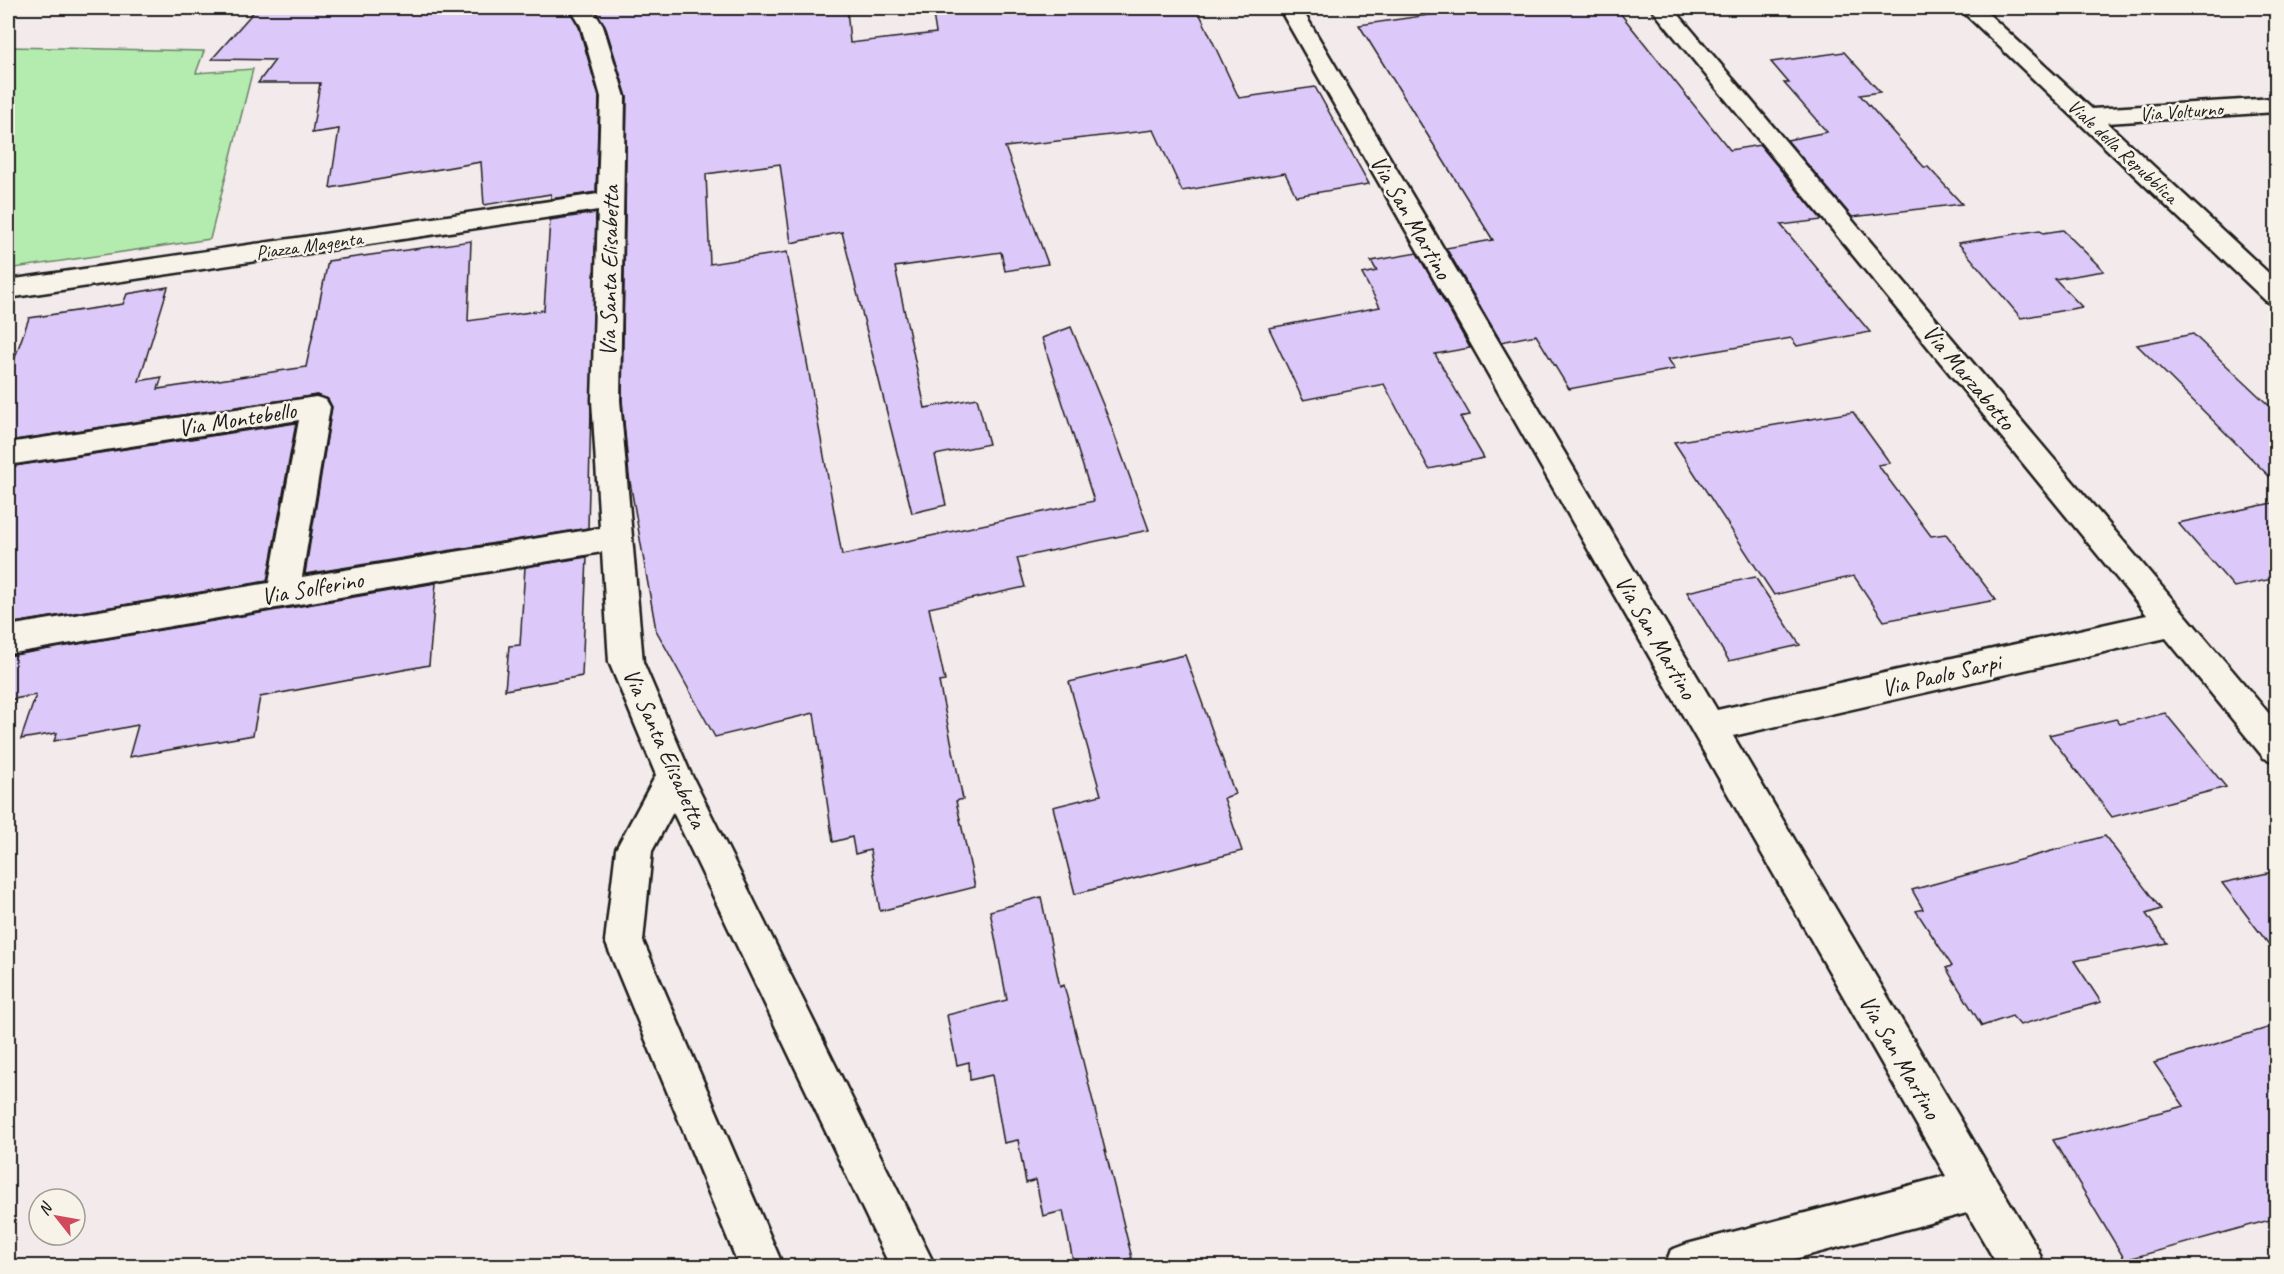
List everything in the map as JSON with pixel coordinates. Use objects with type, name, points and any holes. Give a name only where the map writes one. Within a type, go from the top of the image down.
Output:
[{"type":"street","name":"Via Santa Elisabetta","points":[[581,8],[592,26],[613,97],[606,400],[626,662],[674,776],[913,1266]]},
{"type":"street","name":"Via San Martino","points":[[1290,8],[2022,1266]]},
{"type":"street","name":"Via Marzabotto","points":[[1662,8],[2277,747]]},
{"type":"street","name":"Viale della Repubblica","points":[[1970,8],[2277,295]]},
{"type":"street","name":"Via Volturno","points":[[2086,117],[2277,105]]},
{"type":"street","name":"Piazza Magenta","points":[[8,290],[610,200]]},
{"type":"street","name":"Via Montebello","points":[[8,454],[316,407],[284,593]]},
{"type":"street","name":"Via Solferino","points":[[8,640],[616,537]]},
{"type":"street","name":"Via Paolo Sarpi","points":[[1708,727],[2174,623]]},
{"type":"street","points":[[674,776],[634,849],[624,941],[761,1266]]},
{"type":"street","points":[[1688,1266],[1977,1189]]},
{"type":"green space","points":[[8,47],[204,51],[196,73],[253,69],[210,239],[8,269]]},
{"type":"building","points":[[257,8],[568,8],[579,27],[599,97],[596,192],[551,199],[551,194],[484,205],[481,162],[330,188],[339,129],[312,133],[320,83],[258,83],[275,60],[212,59]]},
{"type":"building","points":[[594,8],[847,8],[850,43],[936,33],[932,8],[1197,8],[1239,98],[1315,87],[1369,184],[1296,196],[1285,173],[1182,191],[1154,130],[1005,147],[1048,264],[1005,271],[1001,252],[895,267],[925,408],[977,398],[989,444],[935,455],[946,505],[912,513],[842,232],[791,243],[780,164],[706,174],[710,264],[787,252],[842,555],[1094,501],[1042,338],[1071,327],[1108,417],[1149,530],[1017,558],[1025,587],[929,608],[945,681],[939,682],[963,799],[956,801],[975,887],[880,911],[870,850],[855,854],[852,837],[833,842],[814,713],[715,737],[656,630],[629,476],[622,400],[627,97],[605,25]]},
{"type":"building","points":[[1477,8],[1616,8],[1730,150],[1760,145],[1822,220],[1781,225],[1870,332],[1797,346],[1791,338],[1668,359],[1675,369],[1569,389],[1536,335],[1501,342],[1446,248],[1493,240],[1359,25]]},
{"type":"building","points":[[1844,52],[1880,92],[1860,95],[1924,167],[1928,167],[1962,204],[1852,217],[1787,140],[1827,132],[1784,83],[1789,83],[1771,62]]},
{"type":"building","points":[[596,213],[588,528],[305,574],[332,407],[328,399],[317,395],[8,441],[8,377],[29,318],[123,304],[127,294],[168,287],[139,381],[162,377],[158,389],[306,367],[328,261],[471,241],[468,321],[544,310],[550,220]]},
{"type":"building","points":[[2040,230],[2043,233],[2063,230],[2104,271],[2055,279],[2082,307],[2021,318],[1958,243]]},
{"type":"building","points":[[1417,253],[1470,348],[1435,354],[1470,415],[1460,417],[1484,458],[1429,469],[1384,384],[1303,400],[1269,328],[1380,307],[1362,274],[1377,271],[1371,261]]},
{"type":"building","points":[[2193,334],[2277,413],[2277,484],[2137,345]]},
{"type":"building","points":[[1853,412],[1890,463],[1878,465],[1931,536],[1946,534],[1996,600],[1884,621],[1854,576],[1774,595],[1674,442]]},
{"type":"building","points":[[296,423],[267,581],[8,624],[8,467]]},
{"type":"building","points":[[2277,502],[2277,578],[2234,587],[2178,523]]},
{"type":"building","points":[[587,557],[582,676],[505,690],[509,646],[520,645],[525,567]]},
{"type":"building","points":[[1755,577],[1800,645],[1729,661],[1687,592]]},
{"type":"building","points":[[436,583],[429,665],[260,697],[253,735],[129,757],[138,725],[54,741],[57,733],[21,739],[36,695],[8,700],[8,656]]},
{"type":"building","points":[[1185,655],[1235,794],[1224,798],[1242,851],[1075,894],[1053,807],[1101,795],[1069,682]]},
{"type":"building","points":[[2165,713],[2226,787],[2112,817],[2049,735],[2116,719],[2120,724]]},
{"type":"building","points":[[2105,836],[2161,909],[2146,914],[2167,943],[2074,961],[2101,1002],[2020,1025],[2012,1016],[1982,1026],[1946,968],[1952,966],[1916,911],[1923,909],[1912,890]]},
{"type":"building","points":[[2277,871],[2277,955],[2222,883]]},
{"type":"building","points":[[1041,897],[1060,987],[1064,985],[1132,1258],[1102,1266],[1074,1266],[1063,1211],[1043,1216],[1036,1180],[1026,1183],[1018,1140],[1004,1143],[992,1075],[970,1080],[969,1062],[957,1065],[947,1015],[1007,1000],[990,911]]},
{"type":"building","points":[[2277,1025],[2277,1218],[2125,1260],[2053,1140],[2184,1106],[2154,1063]]}]
